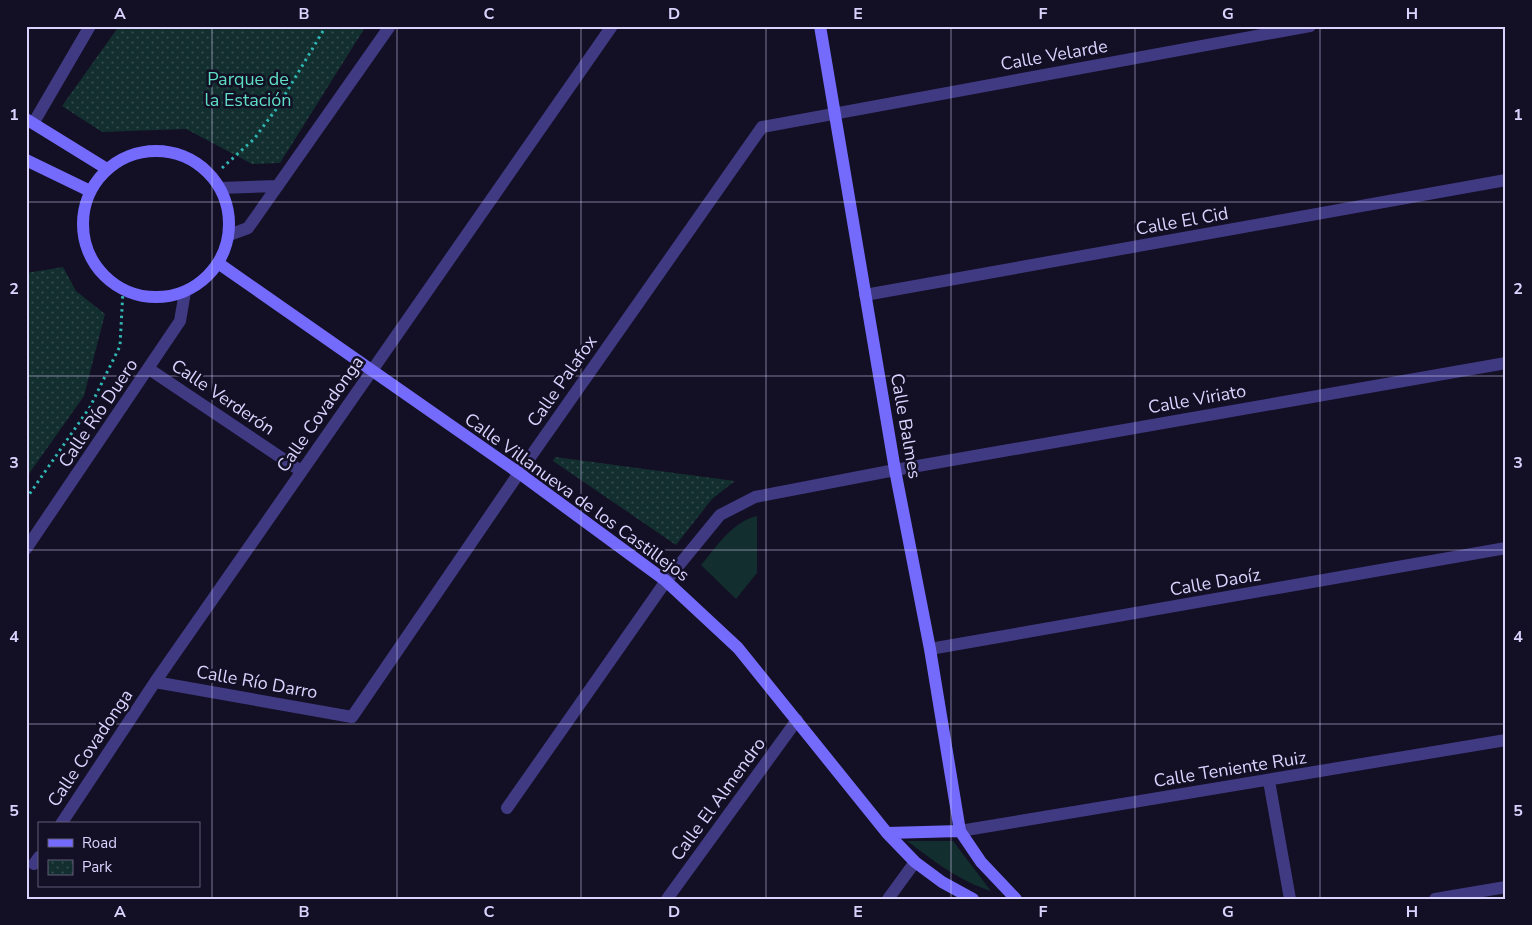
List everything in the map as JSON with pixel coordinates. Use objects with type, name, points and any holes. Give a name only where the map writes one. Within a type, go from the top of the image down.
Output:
[{"type":"street","points":[[90,26],[30,120],[107,169]]},
{"type":"street","points":[[229,235],[248,228],[390,26]]},
{"type":"street","name":"Calle Covadonga","points":[[62,822],[155,682],[612,26]]},
{"type":"street","name":"Calle Balmes","points":[[820,26],[895,470],[930,649],[960,831]]},
{"type":"street","name":"Calle Velarde","points":[[834,112],[1310,26]]},
{"type":"street","name":"Calle Palafox","points":[[352,717],[519,473],[762,127],[834,112]]},
{"type":"street","points":[[149,151],[165,152],[194,162],[212,176],[220,188],[228,211],[229,235],[218,263],[204,280],[185,292],[165,297],[143,297],[123,290],[107,279],[94,265],[86,248],[82,228],[83,209],[90,191],[107,169],[127,156],[149,151]]},
{"type":"street","points":[[26,160],[90,191]]},
{"type":"street","name":"Calle El Cid","points":[[865,295],[1506,180]]},
{"type":"street","points":[[220,188],[278,186]]},
{"type":"street","name":"Calle Villanueva de los Castillejos","points":[[218,263],[519,473],[666,581],[738,648],[887,833],[915,862],[942,882],[973,899]]},
{"type":"street","name":"Calle Río Duero","points":[[26,550],[180,321],[185,292]]},
{"type":"street","name":"Calle Viriato","points":[[507,808],[666,581],[720,515],[755,496],[1506,363]]},
{"type":"street","name":"Calle Verderón","points":[[149,369],[301,472]]},
{"type":"street","name":"Calle Daoíz","points":[[930,649],[1506,548]]},
{"type":"street","name":"Calle Río Darro","points":[[155,682],[352,717]]},
{"type":"street","name":"Calle El Almendro","points":[[667,899],[797,720]]},
{"type":"street","name":"Calle Teniente Ruiz","points":[[960,831],[1506,740]]},
{"type":"street","points":[[1269,781],[1290,899]]},
{"type":"street","points":[[887,833],[960,831],[981,862],[1016,899]]},
{"type":"street","points":[[888,899],[915,862]]},
{"type":"street","points":[[1434,899],[1506,887]]},
{"type":"path","points":[[212,176],[254,139],[326,26]]},
{"type":"path","points":[[26,499],[90,407],[120,346],[123,290]]},
{"type":"green space","name":"Parque de la Estación","points":[[119,26],[366,26],[280,163],[252,164],[186,129],[102,132],[62,106]]},
{"type":"green space","points":[[63,267],[76,291],[105,314],[84,396],[26,478],[26,273]]},
{"type":"green space","points":[[555,457],[735,481],[712,499],[676,545],[553,461]]},
{"type":"green space","points":[[757,516],[757,573],[736,599],[701,565],[733,529],[748,519]]},
{"type":"green space","points":[[907,841],[953,841],[991,891],[957,876]]}]
